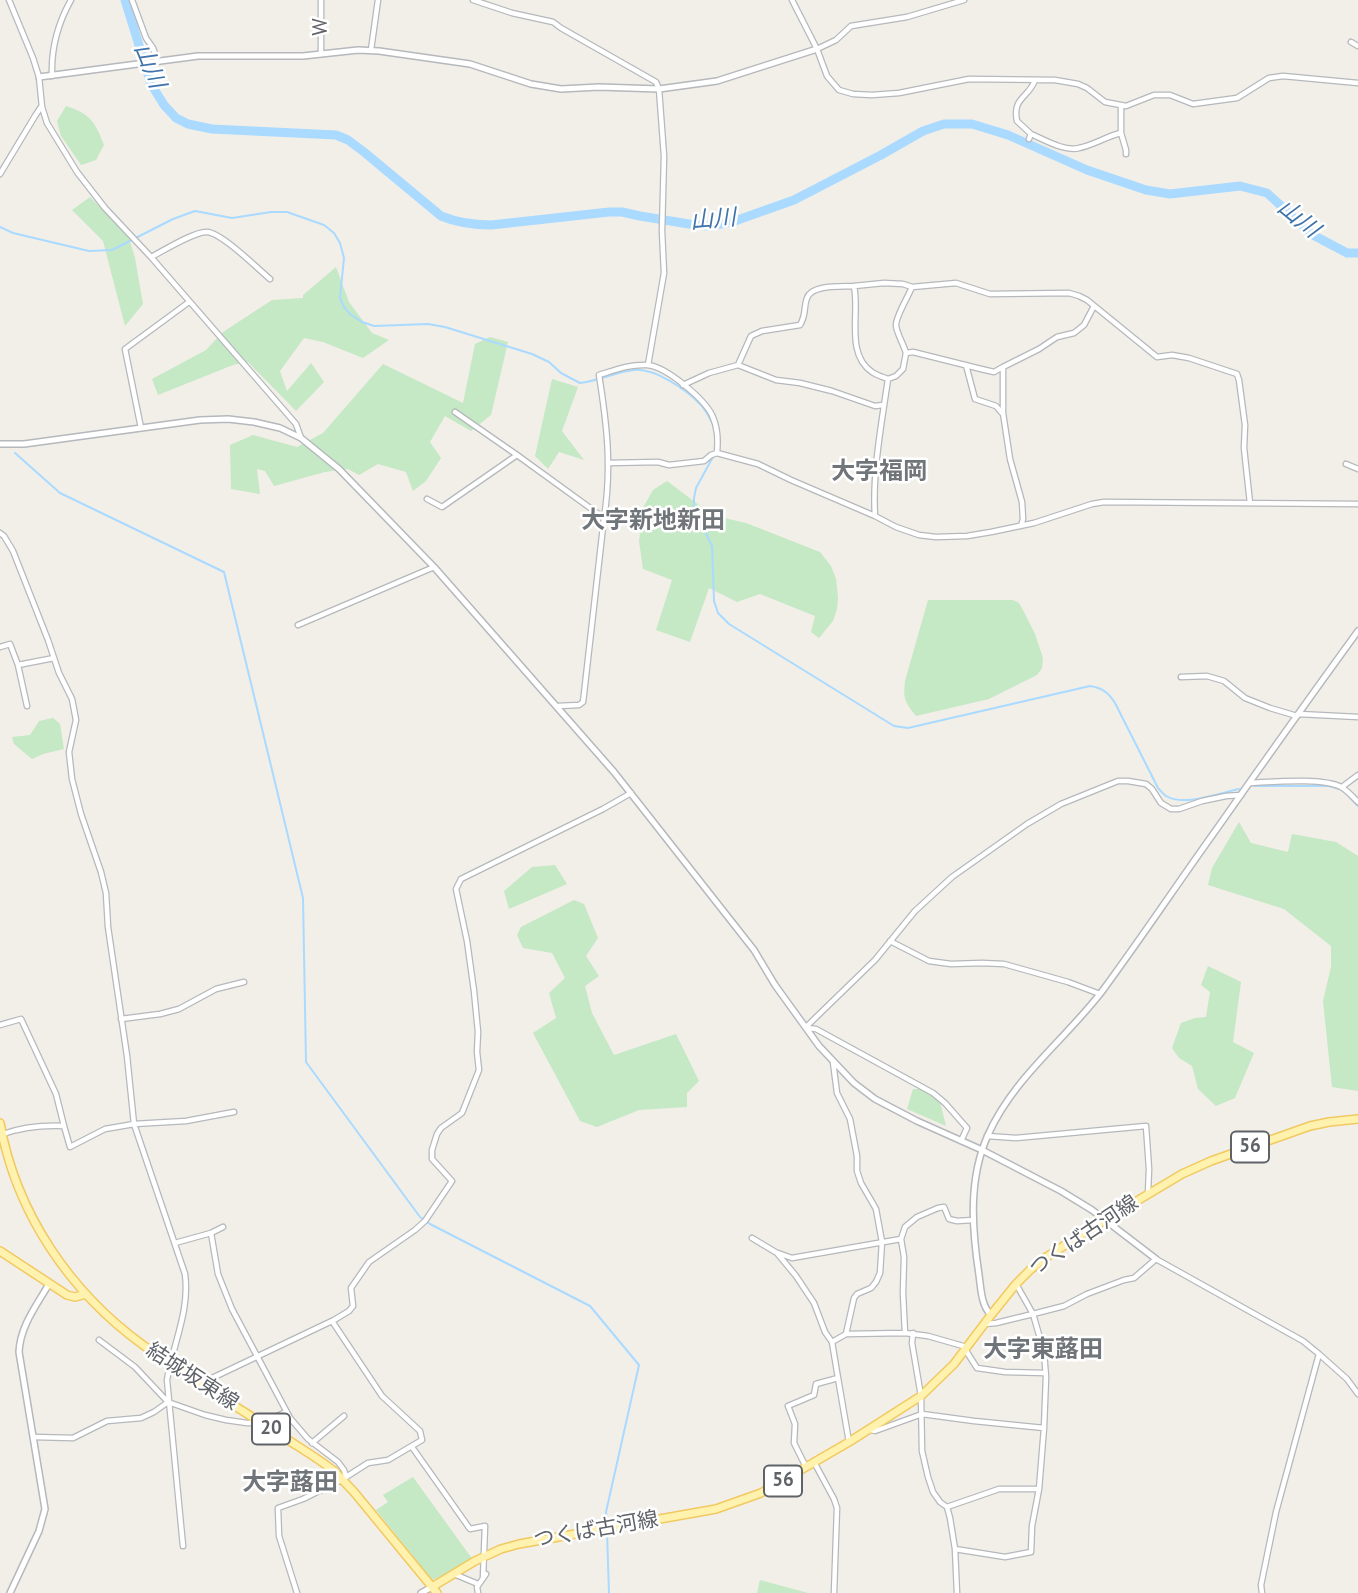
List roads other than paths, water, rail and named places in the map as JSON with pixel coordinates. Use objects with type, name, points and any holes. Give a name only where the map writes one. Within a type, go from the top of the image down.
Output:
[{"type":"main road","name":"つくば古河線","points":[[435,1590],[453,1573],[510,1546],[716,1509],[761,1493],[921,1396],[954,1364],[1016,1284],[1045,1258],[1105,1220],[1182,1174],[1211,1161],[1291,1132],[1329,1122],[1358,1119]]},
{"type":"main road","name":"結城坂東線","points":[[0,1123],[15,1176],[36,1223],[60,1262],[86,1294],[122,1329],[344,1478],[435,1590]]},
{"type":"main road","points":[[0,1251],[71,1296],[86,1294]]},
{"type":"street","points":[[9,0],[39,77],[47,124],[77,172],[105,208],[296,424],[301,438]]},
{"type":"street","points":[[52,76],[51,63],[59,24],[71,0]]},
{"type":"street","points":[[132,0],[158,62]]},
{"type":"street","name":"W","points":[[321,0],[321,54]]},
{"type":"street","points":[[371,50],[378,0]]},
{"type":"street","points":[[473,0],[512,13],[553,22],[656,82],[659,89],[664,151],[664,273],[648,365]]},
{"type":"street","points":[[792,0],[817,49],[827,76],[839,89],[853,94],[899,93],[969,79],[1055,80],[1078,83],[1105,102],[1126,106],[1154,95],[1170,95],[1194,104],[1237,98],[1269,78],[1283,76],[1358,83]]},
{"type":"street","points":[[39,77],[198,56],[303,56],[371,50],[470,64],[531,84],[561,89],[659,89],[717,81],[817,49],[835,40],[851,26],[907,17],[964,0]]},
{"type":"street","points":[[1351,41],[1358,46]]},
{"type":"street","points":[[1035,80],[1032,88],[1019,100],[1016,110],[1017,121],[1030,137],[1077,149],[1121,133]]},
{"type":"street","points":[[1121,106],[1121,133],[1126,154]]},
{"type":"street","points":[[0,174],[42,107]]},
{"type":"street","points":[[151,257],[198,233],[209,232],[221,237],[270,279]]},
{"type":"street","points":[[738,365],[751,335],[800,325],[805,316],[807,298],[812,291],[819,288],[884,283],[912,287],[956,283],[990,294],[1069,293],[1082,297],[1157,357],[1172,355],[1189,358],[1237,374],[1245,425],[1244,448],[1250,503]]},
{"type":"street","points":[[854,286],[857,296],[856,349],[872,373],[888,379],[904,369],[906,353],[896,324],[912,287]]},
{"type":"street","points":[[141,428],[125,349],[189,302]]},
{"type":"street","points":[[906,353],[913,352],[995,372],[1057,337],[1074,333],[1084,325],[1094,306]]},
{"type":"street","points":[[558,706],[569,707],[583,702],[608,495],[609,463],[599,375],[631,365],[648,365],[654,366],[683,385],[703,402],[712,416],[718,437],[717,453]]},
{"type":"street","points":[[683,385],[709,373],[738,365],[776,380],[832,391],[875,406],[883,405]]},
{"type":"street","points":[[966,365],[975,399],[996,406],[1003,413]]},
{"type":"street","points":[[1003,368],[1003,413],[1010,459],[1022,502],[1023,519],[1020,526]]},
{"type":"street","points":[[875,516],[883,405],[888,379]]},
{"type":"street","points":[[454,412],[604,518]]},
{"type":"street","points":[[0,444],[24,444],[200,420],[228,419],[280,428],[301,438],[339,469],[434,567],[558,706],[631,793],[754,950],[775,985],[806,1027],[854,1083],[876,1099],[1061,1191],[1156,1259],[1303,1341],[1347,1379],[1358,1394]]},
{"type":"street","points":[[609,463],[658,462],[669,465],[704,461],[717,453],[758,464],[896,527],[919,535],[936,537],[967,536],[1020,526],[1104,502],[1358,504]]},
{"type":"street","points":[[427,499],[442,507],[517,455]]},
{"type":"street","points":[[1346,464],[1358,469]]},
{"type":"street","points":[[0,533],[13,551],[59,673],[72,699],[76,720],[69,752],[72,779],[106,893],[134,1125],[185,1274],[187,1289],[184,1313],[167,1380],[183,1546]]},
{"type":"street","points":[[298,625],[434,567]]},
{"type":"street","points":[[991,1315],[985,1308],[973,1235],[974,1185],[976,1169],[987,1136],[1004,1104],[1100,994],[1358,631]]},
{"type":"street","points":[[0,648],[10,644],[18,665],[27,706]]},
{"type":"street","points":[[18,665],[54,658]]},
{"type":"street","points":[[1181,677],[1207,676],[1224,681],[1245,698],[1298,715],[1358,716]]},
{"type":"street","points":[[1342,787],[1358,775]]},
{"type":"street","points":[[806,1027],[875,960],[915,911],[952,877],[1061,804],[1118,781],[1146,784],[1161,803],[1171,809],[1241,794]]},
{"type":"street","points":[[1250,783],[1323,782],[1342,787],[1358,802]]},
{"type":"street","points":[[204,1385],[210,1379],[349,1311],[354,1306],[351,1288],[369,1262],[425,1221],[452,1181],[432,1158],[434,1140],[441,1128],[462,1114],[479,1070],[474,991],[456,889],[461,879],[631,793]]},
{"type":"street","points":[[890,941],[929,961],[951,964],[1004,964],[1069,982],[1100,994]]},
{"type":"street","points":[[121,1019],[179,1009],[216,989],[244,982]]},
{"type":"street","points":[[0,1025],[21,1019],[56,1094],[70,1147],[105,1129],[187,1121],[234,1112]]},
{"type":"street","points":[[806,1027],[816,1029],[933,1093],[967,1128],[961,1141]]},
{"type":"street","points":[[834,1062],[837,1093],[850,1119],[857,1171],[876,1209],[882,1242],[880,1273],[870,1288],[854,1298],[846,1334]]},
{"type":"street","points":[[2,1134],[41,1125],[64,1126]]},
{"type":"street","points":[[987,1136],[1016,1138],[1146,1126],[1148,1194]]},
{"type":"street","points":[[905,1333],[904,1257],[901,1239],[905,1227],[917,1217],[944,1207],[949,1219],[973,1220]]},
{"type":"street","points":[[175,1243],[223,1227]]},
{"type":"street","points":[[211,1233],[218,1274],[232,1309],[286,1412],[312,1443],[338,1462],[344,1470],[344,1478]]},
{"type":"street","points":[[752,1238],[777,1253],[792,1258],[901,1239]]},
{"type":"street","points":[[777,1253],[814,1303],[825,1332],[832,1342],[849,1441]]},
{"type":"street","points":[[985,1324],[1064,1306],[1099,1289],[1134,1278],[1156,1259]]},
{"type":"street","points":[[10,1593],[44,1518],[45,1509],[19,1352],[23,1329],[49,1284]]},
{"type":"street","points":[[955,1549],[1005,1557],[1031,1552],[1044,1428],[1045,1373],[1043,1346],[1032,1314],[1016,1284]]},
{"type":"street","points":[[297,1593],[279,1536],[278,1508],[303,1499],[368,1464],[388,1460],[422,1440],[420,1431],[382,1396],[332,1321]]},
{"type":"street","points":[[832,1342],[846,1334],[914,1333],[963,1346],[977,1368],[1045,1373]]},
{"type":"street","points":[[914,1333],[912,1343],[921,1396],[922,1451],[933,1492],[947,1507],[955,1549],[957,1593]]},
{"type":"street","points":[[99,1340],[135,1367],[168,1402],[226,1420],[262,1423],[286,1412]]},
{"type":"street","points":[[1262,1593],[1261,1586],[1276,1512],[1319,1354]]},
{"type":"street","points":[[806,1467],[794,1443],[795,1424],[788,1406],[814,1395],[816,1384],[838,1378]]},
{"type":"street","points":[[33,1437],[74,1438],[107,1421],[141,1418],[168,1402]]},
{"type":"street","points":[[869,1429],[875,1431],[922,1413],[1044,1428]]},
{"type":"street","points":[[312,1443],[344,1416]]},
{"type":"street","points":[[412,1447],[470,1529],[485,1526],[484,1576],[478,1584],[478,1593]]},
{"type":"street","points":[[814,1462],[837,1508],[834,1593]]},
{"type":"street","points":[[947,1507],[999,1489],[1039,1489]]},
{"type":"street","points":[[453,1573],[478,1584]]},
{"type":"street","points":[[421,1593],[435,1590]]},
{"type":"waterway","name":"山川","points":[[125,0],[151,84],[176,118],[188,124],[212,129],[336,135],[364,152],[441,216],[460,222],[491,225],[609,212],[695,225],[709,226],[732,222],[794,200],[923,131],[944,124],[972,124],[1008,135],[1087,170],[1146,190],[1170,194],[1240,186],[1267,193],[1313,235],[1347,253],[1358,253]]},
{"type":"waterway","points":[[0,227],[13,233],[89,251],[112,250],[173,219],[195,211],[232,218],[287,212],[324,225],[334,233],[344,258],[340,298],[350,314],[362,322],[374,326],[428,324],[445,327],[532,354],[580,383],[642,370],[670,381],[695,399],[706,411],[715,429]]},
{"type":"waterway","points":[[15,453],[60,493],[224,572],[303,898],[306,1062],[420,1217],[590,1306],[639,1365],[606,1512],[607,1523]]},
{"type":"waterway","points":[[714,455],[696,488],[694,508],[712,546],[714,601],[718,613],[729,624],[894,726],[908,728],[1090,686],[1098,688],[1107,693],[1115,703],[1158,788],[1166,796],[1192,800],[1239,789]]},
{"type":"waterway","points":[[1254,786],[1329,786],[1343,790],[1358,806]]},
{"type":"waterway","points":[[607,1532],[609,1593]]},
{"type":"district","name":"大字福岡","points":[[879,472]]},
{"type":"district","name":"大字新地新田","points":[[653,521]]},
{"type":"district","name":"大字東蕗田","points":[[1043,1350]]},
{"type":"district","name":"大字蕗田","points":[[290,1483]]}]
